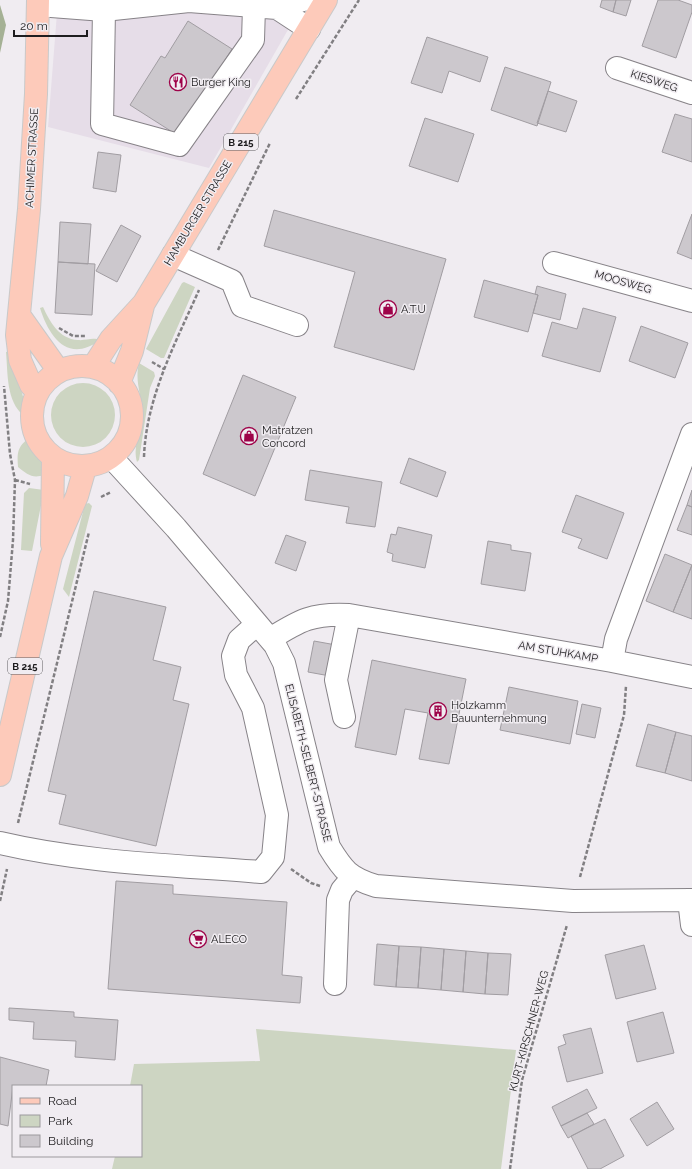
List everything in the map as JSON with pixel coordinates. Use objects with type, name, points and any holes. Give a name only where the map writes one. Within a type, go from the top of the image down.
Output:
[{"type":"main road","name":"HAMBURGER STRASSE","points":[[93,367],[111,339],[144,303],[326,0]]},
{"type":"main road","name":"ACHIMER STRASSE","points":[[37,391],[31,385],[20,360],[17,335],[29,210],[36,94],[38,2]]},
{"type":"main road","name":"HAMBURGER STRASSE","points":[[119,383],[132,351],[144,303]]},
{"type":"main road","points":[[18,315],[58,370]]},
{"type":"main road","points":[[82,365],[93,367],[108,374],[119,383],[128,398],[131,412],[130,430],[124,446],[112,458],[98,466],[85,468],[73,467],[53,457],[44,448],[35,430],[33,405],[37,391],[48,376],[68,366],[82,365]]},
{"type":"main road","name":"B 215","points":[[51,556],[53,457]]},
{"type":"main road","name":"B 215","points":[[0,775],[51,556],[78,496],[85,468]]},
{"type":"street","points":[[38,2],[104,10],[189,1],[277,8],[303,0]]},
{"type":"street","points":[[104,10],[102,124],[179,145],[253,40],[254,7]]},
{"type":"street","points":[[277,8],[308,29]]},
{"type":"street","name":"KIESWEG","points":[[617,68],[692,93]]},
{"type":"street","points":[[173,255],[232,281],[242,306],[296,325]]},
{"type":"street","name":"MOOSWEG","points":[[554,262],[692,301]]},
{"type":"street","name":"AM STUHKAMP","points":[[273,857],[277,816],[254,708],[236,675],[233,656],[239,640],[300,620],[330,614],[349,615],[612,661],[616,639],[692,434]]},
{"type":"street","name":"ELISABETH-SELBERT-STRASSE","points":[[112,458],[176,528],[264,632],[284,663],[329,848],[342,868],[347,885],[358,881],[376,886],[573,901],[691,900]]},
{"type":"street","points":[[344,717],[336,680],[349,615]]},
{"type":"street","points":[[612,661],[692,677]]},
{"type":"street","points":[[6,844],[36,852],[261,872],[273,857]]},
{"type":"street","points":[[335,984],[338,900],[347,885]]},
{"type":"street","points":[[691,900],[692,925]]},
{"type":"path","points":[[296,100],[359,0]]},
{"type":"path","points":[[144,464],[144,437],[148,414],[164,369],[207,271],[271,141]]},
{"type":"path","points":[[55,324],[73,336],[82,337],[89,334]]},
{"type":"path","points":[[0,637],[8,600],[13,548],[15,480]]},
{"type":"path","points":[[97,500],[115,489]]},
{"type":"path","points":[[0,901],[6,844],[89,530]]},
{"type":"path","points":[[579,880],[624,715],[626,675],[612,661]]},
{"type":"path","points":[[273,857],[311,883],[347,885]]},
{"type":"path","name":"KURT-KIRSCHNER-WEG","points":[[510,1169],[522,1080],[567,922]]},
{"type":"shaded area","points":[[58,0],[305,0],[209,168],[48,127]]},
{"type":"green space","points":[[0,5],[6,25],[0,53]]},
{"type":"green space","points":[[184,282],[195,287],[164,358],[161,358],[146,349],[182,283]]},
{"type":"green space","points":[[43,307],[52,324],[66,337],[78,340],[100,340],[89,347],[78,349],[69,348],[61,344],[49,329],[44,319],[40,308]]},
{"type":"green space","points":[[10,351],[24,400],[24,416],[14,403],[9,387],[6,352]]},
{"type":"green space","points":[[139,363],[154,372],[155,376],[150,388],[139,460],[137,462],[136,444],[142,422],[142,409],[138,384]]},
{"type":"green space","points":[[83,383],[101,389],[109,397],[115,415],[109,433],[101,441],[83,447],[65,441],[57,433],[51,415],[57,397],[65,389]]},
{"type":"green space","points":[[28,439],[39,455],[44,475],[33,476],[27,474],[18,467],[18,451]]},
{"type":"green space","points":[[29,488],[44,490],[32,551],[21,550],[24,493]]},
{"type":"green space","points":[[89,503],[92,506],[69,597],[63,589],[85,504]]},
{"type":"green space","points":[[256,1029],[516,1050],[501,1169],[112,1169],[115,1157],[142,1157],[142,1085],[130,1085],[134,1064],[260,1061]]},
{"type":"building","points":[[602,0],[616,0],[613,12],[600,7]]},
{"type":"building","points":[[616,0],[631,0],[626,16],[613,12]]},
{"type":"building","points":[[658,0],[678,0],[692,5],[692,12],[676,58],[642,46]]},
{"type":"building","name":"Burger King","points":[[188,21],[232,49],[177,135],[130,105],[161,56],[165,58]]},
{"type":"building","points":[[427,37],[488,57],[480,82],[449,71],[442,93],[411,83]]},
{"type":"building","points":[[505,67],[551,82],[537,126],[491,110]]},
{"type":"building","points":[[548,91],[577,101],[566,132],[537,123]]},
{"type":"building","points":[[675,114],[692,119],[692,162],[662,152]]},
{"type":"building","points":[[425,118],[474,134],[458,182],[409,166]]},
{"type":"building","points":[[98,152],[121,155],[116,192],[93,188]]},
{"type":"building","name":"A.T.U","points":[[274,210],[446,259],[414,370],[334,347],[355,272],[264,246]]},
{"type":"building","points":[[692,214],[692,259],[677,253]]},
{"type":"building","points":[[60,222],[91,224],[88,264],[58,262]]},
{"type":"building","points":[[121,225],[141,236],[117,282],[96,271]]},
{"type":"building","points":[[58,262],[95,264],[92,315],[55,313]]},
{"type":"building","points":[[484,280],[538,295],[528,332],[474,317]]},
{"type":"building","points":[[537,286],[566,294],[560,320],[533,313],[538,295],[535,294]]},
{"type":"building","points":[[583,308],[616,317],[600,372],[542,356],[552,322],[577,329]]},
{"type":"building","points":[[641,326],[688,343],[675,378],[629,361]]},
{"type":"building","name":"Matratzen Concord","points":[[243,375],[296,397],[255,496],[203,474]]},
{"type":"building","points":[[409,458],[446,472],[437,497],[400,483]]},
{"type":"building","points":[[310,470],[382,482],[375,527],[346,523],[349,507],[305,500]]},
{"type":"building","points":[[692,490],[692,507],[687,505]]},
{"type":"building","points":[[576,495],[624,513],[607,559],[578,548],[582,539],[562,532]]},
{"type":"building","points":[[687,505],[692,507],[692,535],[677,530]]},
{"type":"building","points":[[398,527],[432,535],[425,568],[392,561],[393,554],[387,552],[391,534],[396,535]]},
{"type":"building","points":[[286,535],[306,542],[296,571],[275,563]]},
{"type":"building","points":[[488,541],[511,545],[511,550],[531,553],[525,591],[481,584]]},
{"type":"building","points":[[665,554],[692,565],[673,612],[646,601]]},
{"type":"building","points":[[692,565],[692,619],[673,612]]},
{"type":"building","points":[[94,591],[166,607],[153,660],[181,667],[173,700],[189,704],[156,846],[59,824],[66,795],[48,791]]},
{"type":"building","points":[[314,641],[336,645],[330,676],[308,672]]},
{"type":"building","name":"Holzkamm Bauunternehmung","points":[[372,660],[466,679],[449,764],[419,759],[428,713],[405,709],[396,755],[355,747]]},
{"type":"building","points":[[509,687],[578,701],[570,744],[500,730]]},
{"type":"building","points":[[582,704],[601,708],[595,738],[576,734]]},
{"type":"building","points":[[648,724],[676,732],[665,773],[636,766]]},
{"type":"building","points":[[676,732],[692,736],[692,781],[665,773]]},
{"type":"building","name":"ALECO","points":[[116,881],[173,885],[173,894],[287,902],[282,975],[302,977],[300,1003],[108,989]]},
{"type":"building","points":[[377,944],[399,946],[396,987],[374,985]]},
{"type":"building","points":[[644,945],[656,989],[616,999],[605,955]]},
{"type":"building","points":[[399,946],[421,947],[418,988],[396,987]]},
{"type":"building","points":[[421,947],[444,949],[441,990],[418,988]]},
{"type":"building","points":[[444,949],[466,951],[463,992],[441,990]]},
{"type":"building","points":[[466,951],[488,953],[485,994],[463,992]]},
{"type":"building","points":[[488,953],[511,954],[508,995],[485,994]]},
{"type":"building","points":[[9,1008],[74,1012],[74,1017],[118,1020],[115,1060],[75,1057],[76,1041],[33,1039],[34,1022],[9,1020]]},
{"type":"building","points":[[663,1012],[674,1053],[637,1062],[627,1022]]},
{"type":"building","points":[[591,1028],[603,1073],[567,1082],[558,1047],[566,1044],[563,1035]]},
{"type":"building","points":[[0,1057],[49,1070],[46,1085],[12,1085],[8,1126],[0,1124]]},
{"type":"building","points":[[587,1089],[597,1108],[561,1126],[552,1107]]},
{"type":"building","points":[[657,1102],[674,1129],[647,1146],[630,1119]]},
{"type":"building","points":[[587,1113],[594,1124],[568,1138],[561,1126]]},
{"type":"building","points":[[605,1119],[624,1156],[600,1169],[588,1169],[571,1136]]},
{"type":"place","name":"Burger King","points":[[178,82]]},
{"type":"place","name":"A.T.U","points":[[388,309]]},
{"type":"place","name":"Matratzen Concord","points":[[249,436]]},
{"type":"place","name":"Holzkamm Bauunternehmung","points":[[438,711]]},
{"type":"place","name":"ALECO","points":[[198,939]]}]
